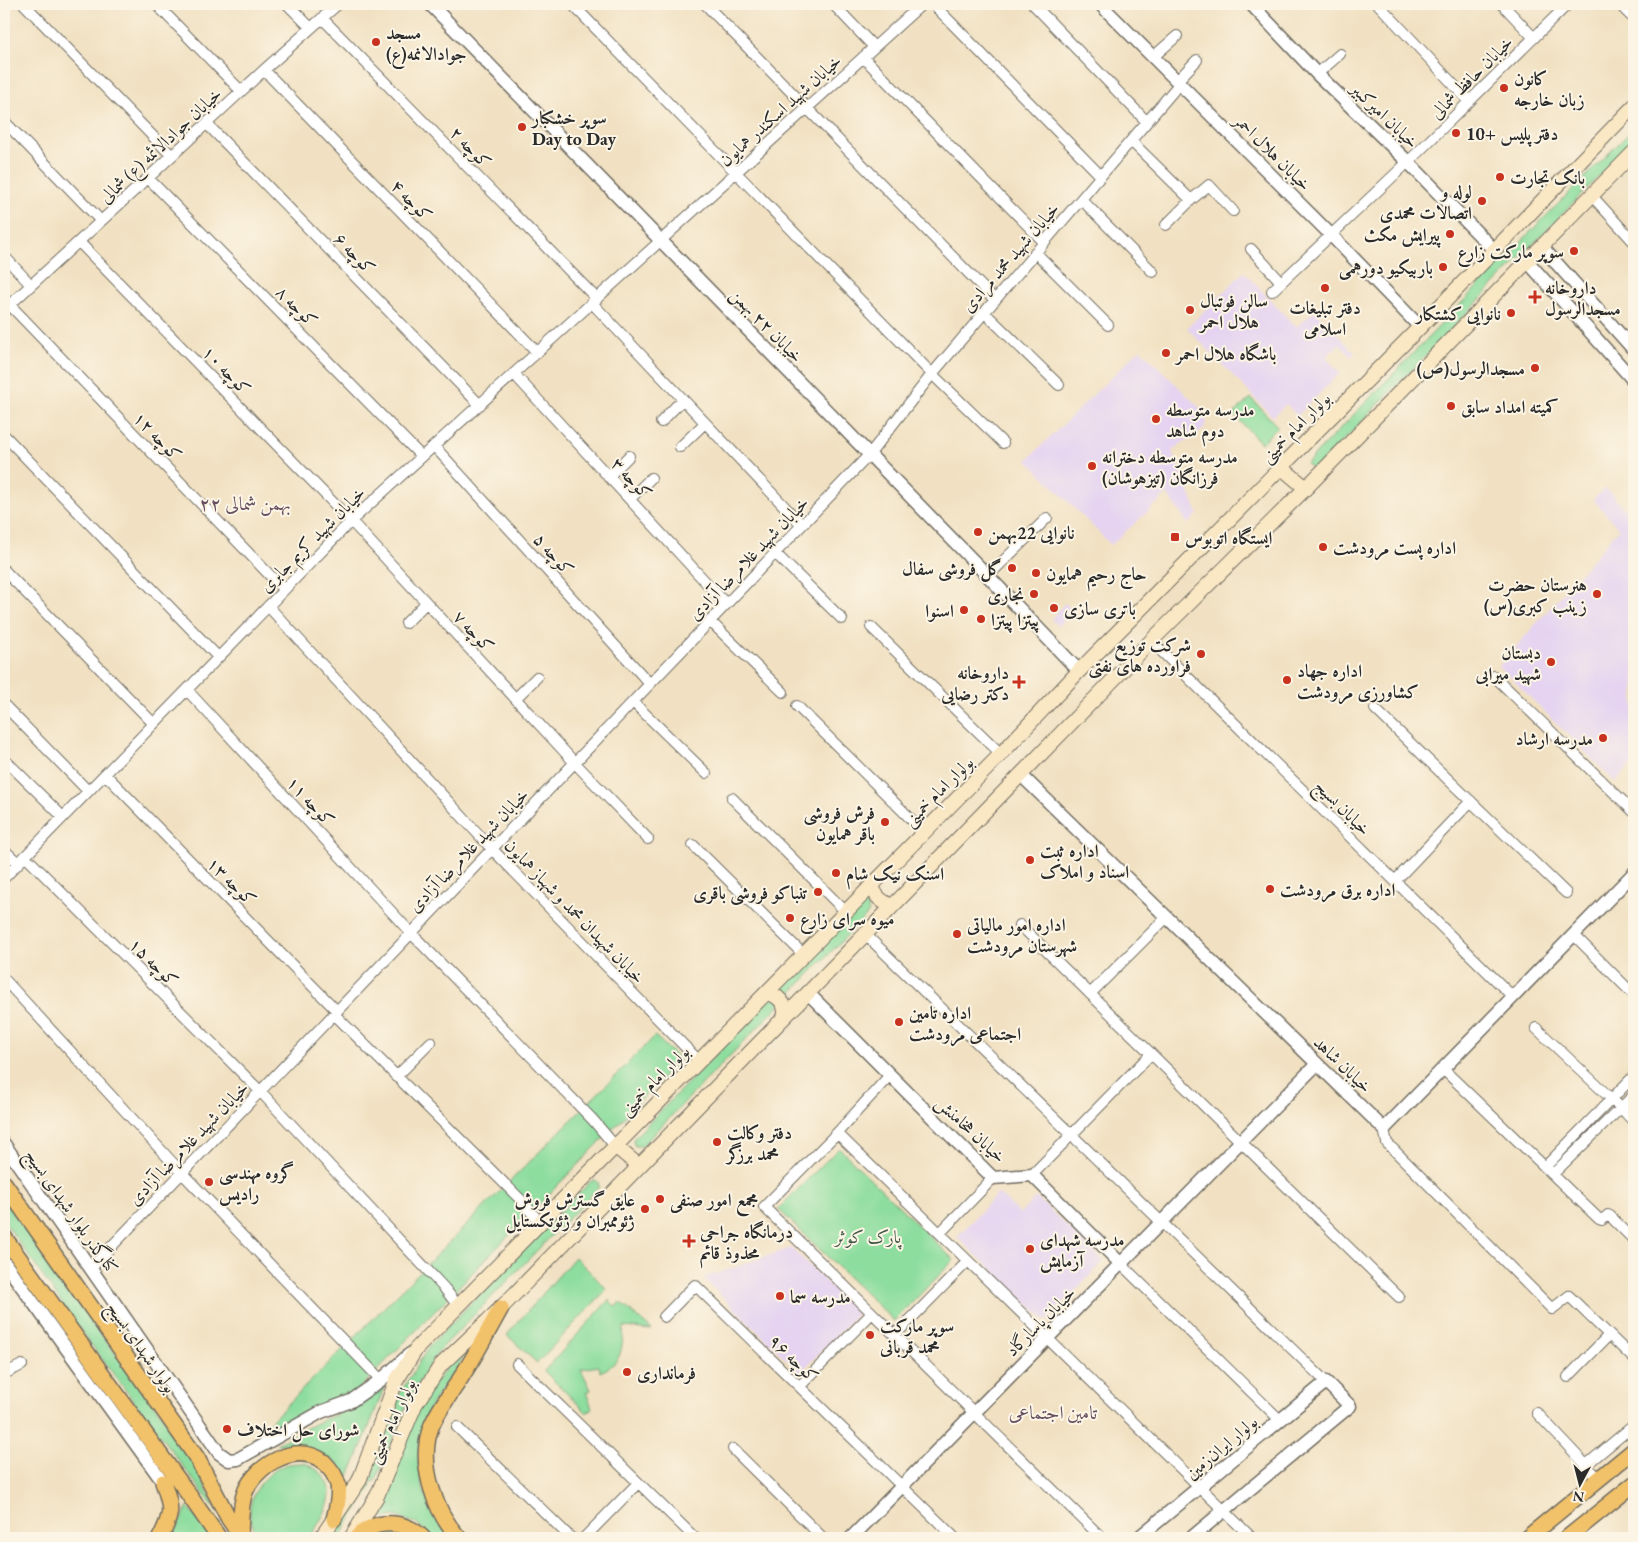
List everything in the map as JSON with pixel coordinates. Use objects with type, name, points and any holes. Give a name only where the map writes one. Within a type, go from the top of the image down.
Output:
[{"type":"main road","name":"بولوار امام خمینی","points":[[321,1538],[358,1481],[396,1381],[416,1349],[872,886],[1079,671],[1495,251],[1634,106]]},
{"type":"main road","name":"بولوار امام خمینی","points":[[351,1538],[376,1496],[416,1405],[441,1365],[501,1308],[1151,641],[1306,488],[1634,152]]},
{"type":"main road","points":[[1282,468],[1306,488]]},
{"type":"main road","points":[[872,886],[875,895],[882,902],[892,906]]},
{"type":"main road","points":[[766,993],[781,1000],[784,1005],[785,1016]]},
{"type":"main road","points":[[615,1146],[639,1166]]},
{"type":"main road","name":"بولوار شهدای بسیج","points":[[4,1183],[197,1458],[229,1519],[241,1536]]},
{"type":"main road","points":[[4,1237],[219,1538]]},
{"type":"main road","points":[[459,1538],[453,1532],[438,1507],[429,1482],[426,1456],[430,1428],[443,1403],[464,1373],[501,1308]]},
{"type":"main road","points":[[1527,1538],[1634,1450]]},
{"type":"main road","points":[[241,1536],[242,1508],[245,1492],[255,1477],[268,1464],[286,1456],[302,1454],[318,1458],[330,1468],[338,1484],[339,1499],[334,1519]]},
{"type":"main road","points":[[160,1538],[168,1523],[171,1504],[163,1482]]},
{"type":"main road","points":[[1567,1538],[1634,1484]]},
{"type":"main road","points":[[357,1538],[363,1530],[382,1524],[400,1524],[424,1538]]},
{"type":"street","points":[[24,4],[172,156]]},
{"type":"street","points":[[156,4],[241,91]]},
{"type":"street","points":[[287,4],[311,28]]},
{"type":"street","name":"خیابان جوادالائمه (ع) شمالی","points":[[7,307],[338,4]]},
{"type":"street","name":"خیابان ۲۲ بهمن","points":[[430,4],[1079,671]]},
{"type":"street","points":[[572,4],[932,374],[1003,443]]},
{"type":"street","points":[[705,4],[994,300]]},
{"type":"street","points":[[832,4],[874,47]]},
{"type":"street","name":"خیابان شهید اسکندر همایون","points":[[660,241],[922,4]]},
{"type":"street","points":[[933,4],[1101,176]]},
{"type":"street","points":[[1033,4],[1147,122]]},
{"type":"street","name":"خیابان هلال احمر","points":[[1101,4],[1420,327]]},
{"type":"street","name":"خیابان امیرکبیر","points":[[1251,4],[1317,74],[1408,162],[1495,251]]},
{"type":"street","points":[[1378,4],[1469,101]]},
{"type":"street","points":[[1502,4],[1534,38]]},
{"type":"street","name":"خیابان حافظ شمالی","points":[[1272,291],[1332,236],[1568,4]]},
{"type":"street","points":[[1619,4],[1634,19]]},
{"type":"street","name":"کوچه ۲","points":[[322,18],[594,301],[705,423],[802,525]]},
{"type":"street","points":[[1154,57],[1177,36]]},
{"type":"street","points":[[1317,74],[1340,54]]},
{"type":"street","points":[[863,57],[1044,242]]},
{"type":"street","name":"خیابان شهید محمد مرادی","points":[[869,455],[932,374],[1131,141],[1197,60]]},
{"type":"street","name":"کوچه ۴","points":[[264,70],[537,352]]},
{"type":"street","points":[[4,120],[101,221]]},
{"type":"street","name":"کوچه ۶","points":[[207,124],[480,404]]},
{"type":"street","points":[[1131,141],[1191,200]]},
{"type":"street","name":"کوچه ۸","points":[[148,178],[422,457]]},
{"type":"street","points":[[1166,225],[1209,185],[1233,211]]},
{"type":"street","points":[[1592,196],[1634,242]]},
{"type":"street","points":[[1081,199],[1153,272]]},
{"type":"street","name":"خیابان شهید کریم جابری","points":[[4,878],[351,521],[660,241]]},
{"type":"street","name":"کوچه ۱۰","points":[[79,242],[351,521]]},
{"type":"street","points":[[1542,247],[1634,350]]},
{"type":"street","points":[[1251,249],[1282,282]]},
{"type":"street","points":[[1035,252],[1108,325]]},
{"type":"street","points":[[4,256],[31,285]]},
{"type":"street","points":[[1528,262],[1634,381]]},
{"type":"street","points":[[1539,275],[1555,262]]},
{"type":"street","name":"کوچه ۱۲","points":[[7,307],[284,590]]},
{"type":"street","points":[[984,312],[1059,385]]},
{"type":"street","name":"کوچه ۳","points":[[514,374],[726,604]]},
{"type":"street","points":[[661,422],[683,399]]},
{"type":"street","points":[[680,448],[705,423]]},
{"type":"street","points":[[4,435],[218,657]]},
{"type":"street","name":"کوچه ۵","points":[[434,446],[650,684]]},
{"type":"street","name":"خیابان شهید غلامرضا آزادی","points":[[91,1268],[869,455]]},
{"type":"street","points":[[608,477],[628,456]]},
{"type":"street","points":[[630,500],[651,478]]},
{"type":"street","points":[[988,576],[1047,518]]},
{"type":"street","name":"کوچه ۷","points":[[351,521],[648,839]]},
{"type":"street","points":[[776,553],[842,619]]},
{"type":"street","points":[[4,570],[154,724]]},
{"type":"street","points":[[406,623],[426,603]]},
{"type":"street","name":"خیابان شهیدان محمد و شهباز همایون","points":[[268,606],[492,849],[699,1061]]},
{"type":"street","points":[[710,621],[783,692]]},
{"type":"street","points":[[872,627],[1001,754]]},
{"type":"street","name":"خیابان بسیج","points":[[1151,641],[1513,997]]},
{"type":"street","points":[[1494,676],[1634,812]]},
{"type":"street","points":[[516,698],[537,677]]},
{"type":"street","name":"کوچه ۱۱","points":[[187,690],[411,933]]},
{"type":"street","points":[[633,702],[706,773]]},
{"type":"street","points":[[4,705],[88,791]]},
{"type":"street","points":[[797,706],[924,832]]},
{"type":"street","points":[[1376,709],[1566,893]]},
{"type":"street","points":[[4,760],[63,817]]},
{"type":"street","name":"کوچه ۱۳","points":[[104,774],[336,1012],[396,1077],[523,1202],[540,1223]]},
{"type":"street","name":"خیابان شاهد","points":[[1021,775],[1384,1129]]},
{"type":"street","points":[[732,798],[846,912]]},
{"type":"street","points":[[1395,881],[1471,801]]},
{"type":"street","points":[[693,846],[804,954]]},
{"type":"street","name":"کوچه ۱۵","points":[[4,850],[21,860],[260,1092],[445,1289],[458,1306]]},
{"type":"street","points":[[1633,1356],[1569,1296],[1553,1308],[1387,1143],[1384,1129],[1634,873]]},
{"type":"street","points":[[1090,994],[1167,917]]},
{"type":"street","points":[[1020,925],[1399,1297]]},
{"type":"street","points":[[411,933],[593,1120],[615,1146]]},
{"type":"street","points":[[866,934],[1350,1406],[1191,1538]]},
{"type":"street","points":[[1574,935],[1634,995]]},
{"type":"street","points":[[4,978],[182,1173],[381,1380]]},
{"type":"street","name":"خیابان هخامنش","points":[[808,993],[993,1178],[1032,1175]]},
{"type":"street","points":[[1536,1028],[1634,1122]]},
{"type":"street","points":[[396,1077],[431,1042]]},
{"type":"street","points":[[1151,1054],[1032,1175],[1280,1420]]},
{"type":"street","name":"خیابان پاسارگاد","points":[[851,1538],[1317,1064]]},
{"type":"street","points":[[1442,1069],[1599,1219],[1602,1220],[1610,1216],[1634,1240]]},
{"type":"street","points":[[890,1075],[837,1133],[764,1207],[1102,1538]]},
{"type":"street","points":[[1545,1166],[1634,1076]]},
{"type":"street","points":[[1553,1174],[1634,1095]]},
{"type":"street","points":[[837,1133],[1252,1538]]},
{"type":"street","name":"کنارگذر بلوار شهدای بسیج","points":[[4,1144],[219,1453],[229,1460],[238,1459],[321,1412],[351,1401],[381,1380],[416,1349]]},
{"type":"street","points":[[940,1233],[993,1178]]},
{"type":"street","points":[[895,1335],[968,1261]]},
{"type":"street","points":[[4,1262],[163,1482]]},
{"type":"street","name":"کوچه ۹۶","points":[[664,1317],[694,1285],[955,1538]]},
{"type":"street","points":[[800,1386],[872,1313]]},
{"type":"street","points":[[1568,1377],[1609,1335]]},
{"type":"street","points":[[83,1347],[87,1378]]},
{"type":"street","points":[[517,1364],[695,1538]]},
{"type":"street","points":[[4,1374],[22,1365]]},
{"type":"street","name":"بولوار ایران‌زمین","points":[[1138,1538],[1326,1382]]},
{"type":"street","points":[[1537,1413],[1599,1479]]},
{"type":"street","points":[[1586,1465],[1634,1425]]},
{"type":"street","points":[[457,1426],[571,1538]]},
{"type":"street","points":[[732,1449],[823,1538]]},
{"type":"street","points":[[584,1538],[638,1483]]},
{"type":"shaded area","points":[[1244,272],[1296,327],[1315,311],[1355,353],[1351,357],[1339,344],[1326,357],[1340,373],[1297,416],[1286,404],[1273,417],[1187,328]]},
{"type":"shaded area","points":[[1140,349],[1208,416],[1204,429],[1172,450],[1198,514],[1188,524],[1167,494],[1111,545],[1027,460]]},
{"type":"shaded area","points":[[1606,488],[1634,520],[1634,762],[1615,782],[1499,666],[1619,529],[1593,499]]},
{"type":"shaded area","points":[[1065,603],[1072,610],[1058,626],[1051,619]]},
{"type":"shaded area","name":"مدرسه شهدای آزمایش","points":[[998,1193],[1020,1214],[1036,1197],[1104,1261],[1046,1321],[957,1237]]},
{"type":"shaded area","name":"مدرسه سما","points":[[791,1248],[858,1313],[800,1373],[703,1278]]},
{"type":"green space","points":[[1634,128],[1634,140],[1315,470],[1306,464],[1540,222]]},
{"type":"green space","points":[[1251,398],[1278,427],[1261,443],[1233,414]]},
{"type":"green space","points":[[860,906],[867,906],[869,913],[642,1146],[635,1146],[634,1138]]},
{"type":"green space","points":[[655,1036],[680,1060],[353,1395],[329,1402],[243,1449]]},
{"type":"green space","name":"پارک کوثر","points":[[839,1148],[954,1260],[894,1321],[778,1209]]},
{"type":"green space","points":[[595,1180],[598,1182],[599,1187],[437,1353],[410,1397],[376,1480],[373,1482],[368,1481],[367,1475],[400,1393],[430,1345],[591,1181]]},
{"type":"green space","points":[[4,1198],[84,1312],[187,1451],[219,1514],[84,1335],[4,1221]]},
{"type":"green space","points":[[575,1257],[607,1289],[537,1363],[507,1335]]},
{"type":"green space","points":[[609,1300],[616,1307],[620,1302],[652,1330],[624,1327],[620,1354],[613,1364],[600,1372],[599,1366],[581,1369],[591,1390],[586,1392],[592,1408],[587,1413],[544,1371]]},
{"type":"green space","points":[[469,1337],[458,1367],[436,1397],[427,1415],[421,1433],[418,1452],[419,1470],[429,1505],[438,1522],[450,1538],[435,1538],[415,1523],[395,1516],[365,1522],[416,1409]]},
{"type":"green space","points":[[385,1385],[355,1463],[343,1488],[302,1447],[276,1444],[314,1424],[360,1404]]},
{"type":"green space","points":[[305,1463],[318,1471],[326,1479],[330,1488],[327,1507],[310,1538],[259,1538],[250,1516],[251,1502],[258,1487],[269,1475],[282,1466]]},
{"type":"green space","points":[[364,1481],[372,1485],[339,1538],[332,1538],[350,1511]]},
{"type":"green space","points":[[188,1507],[212,1538],[171,1538]]},
{"type":"green space","points":[[386,1531],[404,1534],[411,1538],[367,1538]]},
{"type":"place","name":"مسجد جوادالانمه(ع)","points":[[376,42]]},
{"type":"place","name":"کانون زبان خارجه","points":[[1504,88]]},
{"type":"place","name":"سوپر خشکبار Day to Day","points":[[522,127]]},
{"type":"place","name":"دفتر پلیس +10","points":[[1456,133]]},
{"type":"place","name":"بانک تجارت","points":[[1500,177]]},
{"type":"place","name":"لوله و اتصالات محمدی","points":[[1482,201]]},
{"type":"place","name":"پیرایش مکث","points":[[1450,234]]},
{"type":"place","name":"سوپر مارکت زارع","points":[[1574,251]]},
{"type":"place","name":"باربیکیو دورهمی","points":[[1443,267]]},
{"type":"place","name":"دفتر تبلیغات اسلامی","points":[[1325,288]]},
{"type":"place","name":"داروخانه مسجدالرسول","points":[[1535,297]]},
{"type":"place","name":"سالن فوتبال هلال احمر","points":[[1190,310]]},
{"type":"place","name":"نانوایی کشتکار","points":[[1511,313]]},
{"type":"place","name":"باشگاه هلال احمر","points":[[1166,353]]},
{"type":"place","name":"مسجدالرسول(ص)","points":[[1535,368]]},
{"type":"place","name":"کمیته امداد سابق","points":[[1451,406]]},
{"type":"place","name":"مدرسه متوسطه دوم شاهد","points":[[1156,419]]},
{"type":"place","name":"مدرسه متوسطه دخترانه فرزانگان (تیزهوشان)","points":[[1092,466]]},
{"type":"place","name":"نانوایی 22بهمن","points":[[978,532]]},
{"type":"place","name":"ایستگاه اتوبوس","points":[[1175,537]]},
{"type":"place","name":"اداره پست مرودشت","points":[[1323,547]]},
{"type":"place","name":"گل فروشی سفال","points":[[1012,568]]},
{"type":"place","name":"حاج رحیم همایون","points":[[1036,573]]},
{"type":"place","name":"نجاری","points":[[1034,594]]},
{"type":"place","name":"هنرستان حضرت زینب کبری(س)","points":[[1597,594]]},
{"type":"place","name":"باتری سازی","points":[[1054,608]]},
{"type":"place","name":"اسنوا","points":[[964,610]]},
{"type":"place","name":"پیتزا پیتزا","points":[[981,619]]},
{"type":"place","name":"شرکت توزیع فراورده های نفتی","points":[[1201,654]]},
{"type":"place","name":"دبستان شهید میرابی","points":[[1551,662]]},
{"type":"place","name":"اداره جهاد کشاورزی مرودشت","points":[[1287,680]]},
{"type":"place","name":"داروخانه دکتر رضایی","points":[[1019,682]]},
{"type":"place","name":"مدرسه ارشاد","points":[[1603,738]]},
{"type":"place","name":"فرش فروشی باقر همایون","points":[[885,822]]},
{"type":"place","name":"اداره ثبت اسناد و املاک","points":[[1030,860]]},
{"type":"place","name":"اسنک نیک شام","points":[[836,873]]},
{"type":"place","name":"اداره برق مرودشت","points":[[1270,889]]},
{"type":"place","name":"تنباکو فروشی باقری","points":[[818,892]]},
{"type":"place","name":"میوه سرای زارع","points":[[790,918]]},
{"type":"place","name":"اداره امور مالیاتی شهرستان مرودشت","points":[[957,934]]},
{"type":"place","name":"اداره تامین اجتماعی مرودشت","points":[[899,1022]]},
{"type":"place","name":"دفتر وکالت محمد برزگر","points":[[717,1142]]},
{"type":"place","name":"گروه مهندسی رادیس","points":[[209,1182]]},
{"type":"place","name":"مجمع امور صنفی","points":[[660,1199]]},
{"type":"place","name":"عایق گسترش فروش ژئوممبران و ژئوتکستایل","points":[[645,1209]]},
{"type":"place","name":"درمانگاه جراحی محذوذ قائم","points":[[689,1241]]},
{"type":"place","name":"مدرسه شهدای آزمایش","points":[[1030,1249]]},
{"type":"place","name":"مدرسه سما","points":[[780,1296]]},
{"type":"place","name":"سوپر مارکت محمد قربانی","points":[[870,1335]]},
{"type":"place","name":"فرمانداری","points":[[627,1372]]},
{"type":"place","name":"شورای حل اختلاف","points":[[227,1429]]},
{"type":"district","name":"۲۲ بهمن شمالی","points":[[245,503]]},
{"type":"district","name":"تامین اجتماعی","points":[[1053,1412]]}]
